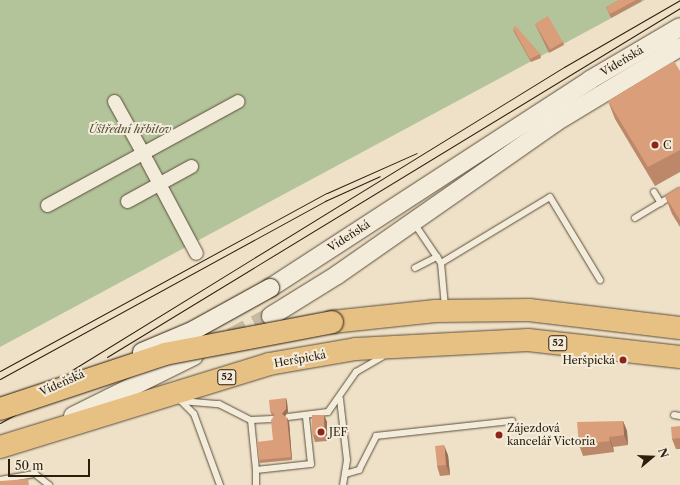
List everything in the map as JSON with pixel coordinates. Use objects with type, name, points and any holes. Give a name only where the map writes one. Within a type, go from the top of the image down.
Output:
[{"type":"highway","points":[[42,393],[166,354],[332,322],[446,311],[573,313],[680,328]]},
{"type":"highway","name":"Heršpická","points":[[24,438],[269,364],[356,350],[436,342],[528,340],[680,357]]},
{"type":"highway","name":"Vídeňská","points":[[0,409],[42,393]]},
{"type":"highway","name":"52","points":[[0,447],[24,438]]},
{"type":"main road","name":"Vídeňská","points":[[42,393],[194,330],[270,288],[583,84],[680,27]]},
{"type":"main road","name":"Vídeňská","points":[[271,316],[413,222],[556,122],[680,47]]},
{"type":"main road","points":[[24,438],[194,356]]},
{"type":"street","points":[[114,101],[196,253]]},
{"type":"street","points":[[47,205],[144,157],[238,101]]},
{"type":"street","points":[[127,201],[191,166]]},
{"type":"lane","points":[[635,218],[680,191]]},
{"type":"lane","points":[[654,192],[660,203]]},
{"type":"lane","points":[[441,263],[550,197],[600,280]]},
{"type":"lane","points":[[413,222],[441,263],[446,311]]},
{"type":"lane","points":[[414,268],[437,257]]},
{"type":"lane","points":[[288,417],[306,417],[328,412],[340,400],[350,379],[369,363],[436,342]]},
{"type":"lane","points":[[90,419],[121,418],[181,400],[219,404],[251,420],[272,419]]},
{"type":"lane","points":[[181,400],[194,414],[220,485]]},
{"type":"lane","points":[[340,400],[345,474],[343,485]]},
{"type":"lane","points":[[256,470],[311,464],[306,417]]},
{"type":"lane","points":[[251,420],[256,485]]},
{"type":"lane","points":[[345,474],[358,470],[376,436],[512,421]]},
{"type":"lane","points":[[0,480],[35,474],[49,485]]},
{"type":"green space","name":"Ústřední hřbitov","points":[[0,0],[645,0],[0,347]]},
{"type":"building","points":[[619,0],[636,0],[610,14],[606,7]]},
{"type":"building","points":[[548,16],[563,42],[550,49],[535,24]]},
{"type":"building","points":[[516,26],[540,54],[530,59],[513,28]]},
{"type":"building","name":"C","points":[[674,61],[680,71],[680,150],[648,167],[608,101]]},
{"type":"building","points":[[680,187],[680,220],[665,196]]},
{"type":"building","points":[[286,398],[286,409],[282,414],[287,418],[291,457],[259,460],[257,442],[273,440],[271,420],[275,415],[270,411],[269,400]]},
{"type":"building","points":[[312,415],[324,415],[324,435],[312,435]]},
{"type":"building","points":[[623,421],[624,435],[609,437],[610,441],[579,445],[577,422]]},
{"type":"building","points":[[680,426],[680,438],[672,439],[671,427]]},
{"type":"building","points":[[444,445],[446,465],[437,466],[435,446]]},
{"type":"building","points":[[28,479],[29,485],[0,485],[0,481]]},
{"type":"tunnel","points":[[231,337],[271,316]]},
{"type":"tram line","points":[[72,370],[564,67],[680,0]]},
{"type":"tram line","points":[[107,357],[680,8]]},
{"type":"tram line","points":[[0,371],[327,193],[417,153]]},
{"type":"tram line","points":[[0,379],[325,201],[380,176]]},
{"type":"tram line","points":[[0,423],[16,414]]},
{"type":"place","name":"C","points":[[655,145]]},
{"type":"place","name":"Heršpická","points":[[623,360]]},
{"type":"place","name":"JEF","points":[[321,432]]},
{"type":"place","name":"Zájezdová kancelář Victoria","points":[[499,435]]}]
